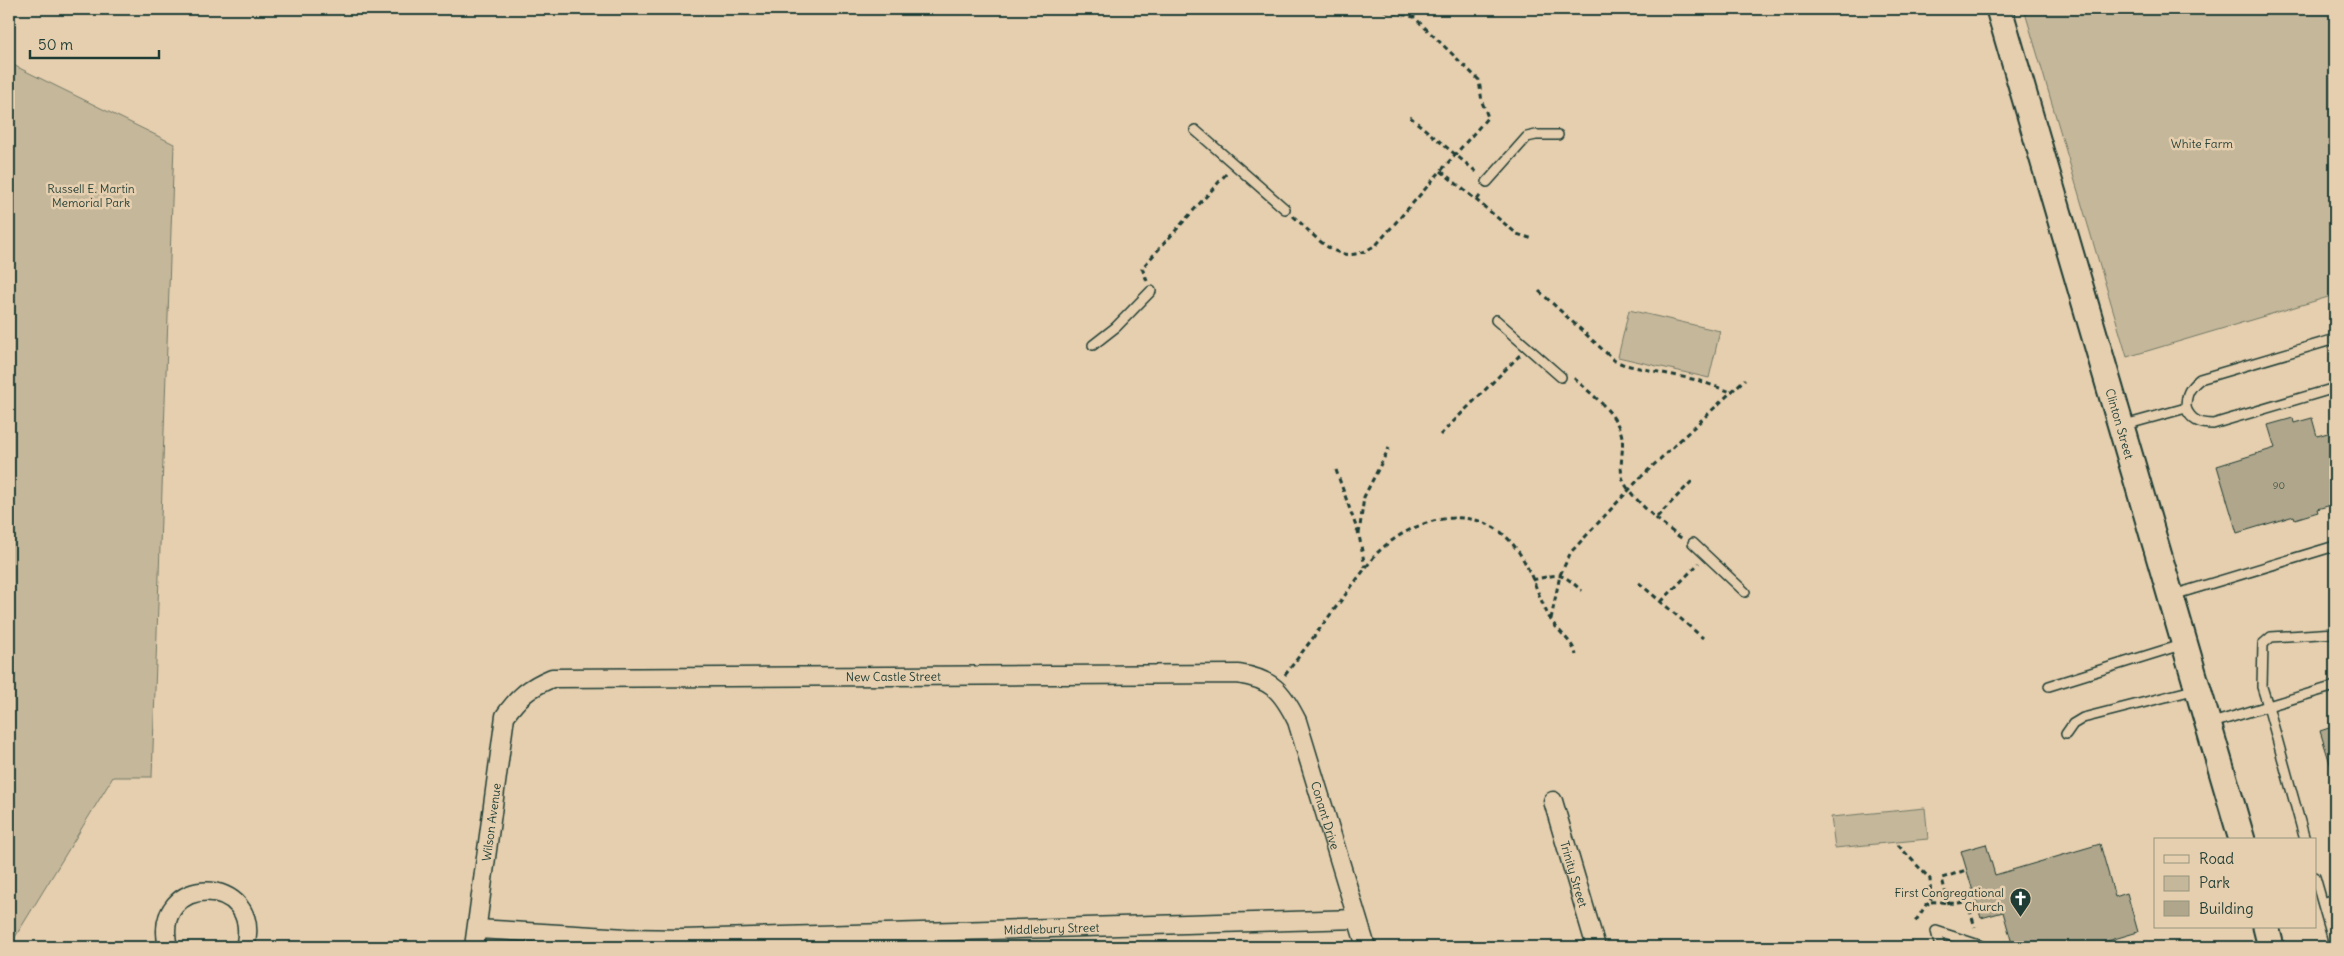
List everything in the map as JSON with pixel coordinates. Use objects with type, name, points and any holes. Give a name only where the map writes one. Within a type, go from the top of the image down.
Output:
[{"type":"main road","name":"Clinton Street","points":[[1999,9],[2241,838]]},
{"type":"main road","points":[[2266,928],[2271,947]]},
{"type":"street","name":"New Castle Street","points":[[517,699],[532,686],[552,678],[1238,674],[1258,677],[1275,688]]},
{"type":"street","name":"Conant Drive","points":[[1275,688],[1288,703],[1297,721],[1366,947]]},
{"type":"street","name":"Wilson Avenue","points":[[474,947],[505,716],[517,699]]},
{"type":"street","name":"Trinity Street","points":[[1553,801],[1596,947]]},
{"type":"street","points":[[168,947],[165,935],[166,921],[172,908],[182,898],[195,892],[208,890],[228,897],[242,910],[247,923],[248,936],[245,947]]},
{"type":"street","name":"Middlebury Street","points":[[477,929],[626,938],[683,939],[1357,919]]},
{"type":"lane","points":[[1195,130],[1285,208]]},
{"type":"lane","points":[[1487,182],[1519,144],[1527,138],[1536,135],[1558,135]]},
{"type":"lane","points":[[1093,345],[1116,328],[1151,291]]},
{"type":"lane","points":[[1496,320],[1560,377]]},
{"type":"lane","points":[[2335,339],[2200,379],[2190,388],[2186,396],[2186,408],[2189,416],[2196,421],[2213,424],[2335,388]]},
{"type":"lane","points":[[2121,426],[2186,408]]},
{"type":"lane","points":[[1693,542],[1745,592]]},
{"type":"lane","points":[[2170,596],[2335,546]]},
{"type":"lane","points":[[2304,838],[2262,687],[2263,644],[2271,637],[2335,633]]},
{"type":"lane","points":[[2049,686],[2184,644]]},
{"type":"lane","points":[[2208,725],[2335,686]]},
{"type":"lane","points":[[2066,734],[2073,724],[2083,718],[2197,689]]},
{"type":"lane","points":[[2316,880],[2333,940],[2329,947]]},
{"type":"lane","points":[[2323,903],[2335,899]]},
{"type":"lane","points":[[1940,947],[1936,931],[1985,947]]},
{"type":"path","points":[[1285,208],[1330,248],[1342,254],[1354,256],[1366,252],[1377,244],[1488,117],[1482,102],[1479,80],[1414,17],[1378,9]]},
{"type":"path","points":[[1410,117],[1471,167]]},
{"type":"path","points":[[1151,291],[1142,268],[1235,165]]},
{"type":"path","points":[[1441,171],[1517,234],[1533,239]]},
{"type":"path","points":[[1539,291],[1615,360],[1625,365],[1697,380],[1731,392]]},
{"type":"path","points":[[1440,435],[1527,348]]},
{"type":"path","points":[[1560,377],[1573,377],[1615,419],[1622,432],[1622,476],[1628,491],[1681,538],[1693,542]]},
{"type":"path","points":[[1550,620],[1560,574],[1571,552],[1628,491],[1745,379]]},
{"type":"path","points":[[1359,535],[1364,497],[1389,448]]},
{"type":"path","points":[[1336,470],[1359,535],[1365,568]]},
{"type":"path","points":[[1656,517],[1692,481]]},
{"type":"path","points":[[1275,688],[1337,608],[1365,568],[1390,540],[1420,524],[1462,518],[1475,519],[1505,534],[1523,558],[1550,620],[1574,647],[1576,655]]},
{"type":"path","points":[[1661,602],[1706,556]]},
{"type":"path","points":[[1532,580],[1560,574],[1566,576],[1582,592]]},
{"type":"path","points":[[1639,583],[1703,638]]},
{"type":"path","points":[[1898,845],[1930,879],[1931,902]]},
{"type":"path","points":[[1948,904],[1942,878],[1966,870]]},
{"type":"path","points":[[1915,922],[1926,905],[1931,902],[1948,904],[1967,901],[1975,927]]},
{"type":"green space","name":"White Farm","points":[[2024,9],[2335,9],[2335,295],[2127,357]]},
{"type":"green space","name":"Russell E. Martin Memorial Park","points":[[9,63],[174,144],[152,777],[113,777],[9,947]]},
{"type":"green space","points":[[1629,310],[1720,331],[1709,378],[1618,357]]},
{"type":"green space","points":[[1925,808],[1928,839],[1835,848],[1831,817]]},
{"type":"building","points":[[2293,418],[2294,423],[2312,418],[2317,436],[2335,431],[2335,504],[2317,509],[2318,512],[2295,519],[2294,516],[2237,533],[2217,466],[2275,448],[2268,425]]},
{"type":"building","points":[[2335,726],[2335,770],[2332,770],[2320,731]]},
{"type":"building","points":[[1986,844],[1995,875],[2100,844],[2115,897],[2127,893],[2138,932],[2087,947],[2013,947],[2003,912],[1981,918],[1961,851]]},
{"type":"place","name":"First Congregational Church","points":[[2020,918]]}]
